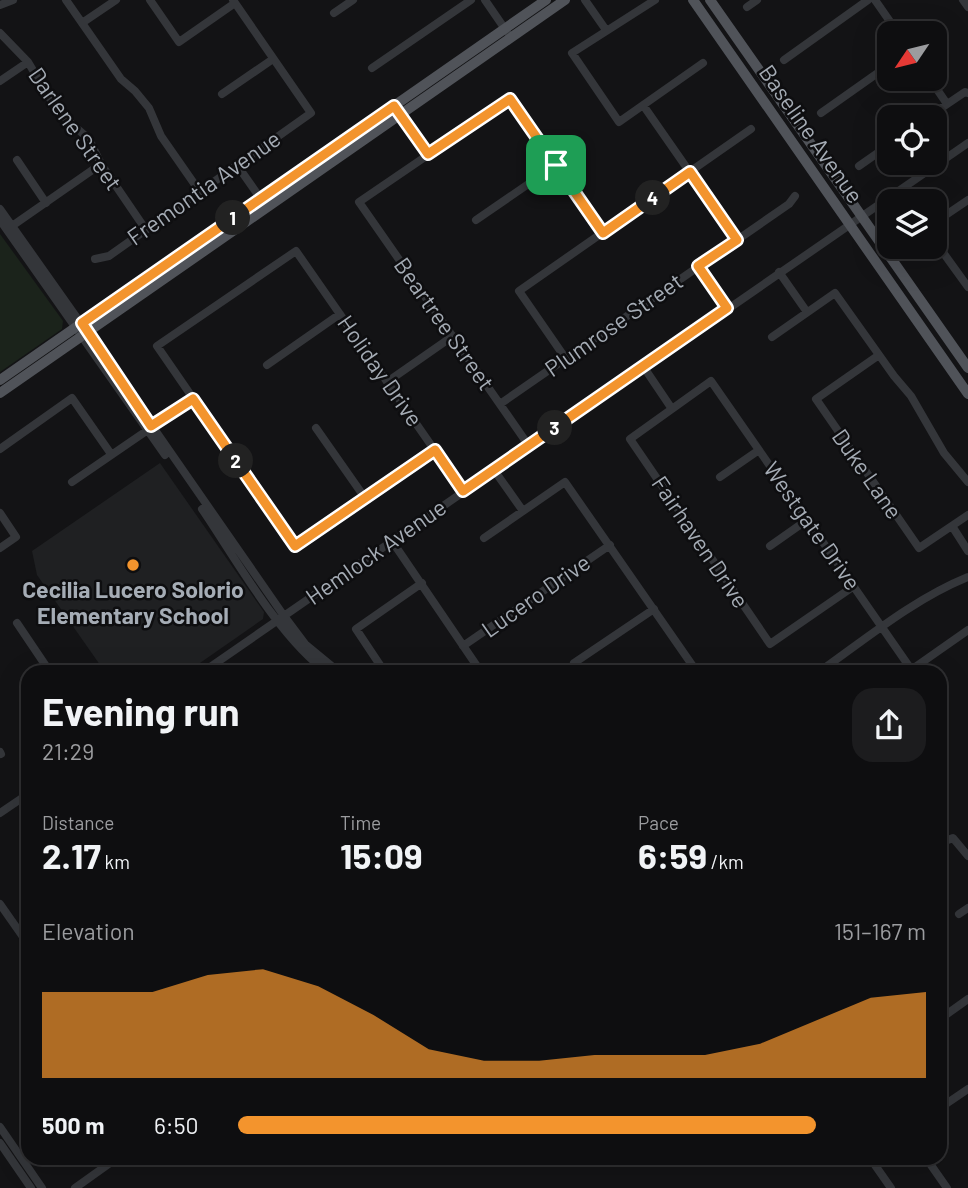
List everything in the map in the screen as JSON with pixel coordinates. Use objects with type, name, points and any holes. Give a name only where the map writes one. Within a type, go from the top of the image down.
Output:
[{"type":"main road","points":[[508,33],[546,0]]},
{"type":"main road","points":[[0,380],[82,329],[508,33],[565,0]]},
{"type":"main road","name":"Baseline Avenue","points":[[694,0],[968,394]]},
{"type":"main road","name":"Baseline Avenue","points":[[710,0],[968,368]]},
{"type":"main road","points":[[0,393],[82,329]]},
{"type":"street","points":[[0,5],[13,0]]},
{"type":"street","points":[[66,0],[121,79],[149,108],[161,136],[200,192]]},
{"type":"street","points":[[82,23],[116,0]]},
{"type":"street","points":[[150,0],[179,42],[234,2],[273,59],[222,94]]},
{"type":"street","points":[[334,13],[353,0]]},
{"type":"street","points":[[372,68],[471,0]]},
{"type":"street","points":[[485,0],[508,33]]},
{"type":"street","points":[[585,0],[606,30]]},
{"type":"street","points":[[654,0],[572,53],[619,122],[703,63]]},
{"type":"street","points":[[747,7],[757,0]]},
{"type":"street","points":[[784,60],[868,0]]},
{"type":"street","points":[[875,0],[890,21]]},
{"type":"street","points":[[963,0],[968,7]]},
{"type":"street","name":"Darlene Street","points":[[0,33],[28,62],[58,112],[82,131],[146,230]]},
{"type":"street","name":"Fremontia Avenue","points":[[95,259],[108,256],[311,113],[273,59]]},
{"type":"street","points":[[0,81],[28,62]]},
{"type":"street","points":[[821,113],[877,73]]},
{"type":"street","points":[[938,91],[947,104],[967,92]]},
{"type":"street","points":[[397,110],[428,154],[510,99],[603,233]]},
{"type":"street","points":[[643,105],[737,240]]},
{"type":"street","points":[[566,359],[519,292],[751,129]]},
{"type":"street","name":"Hemlock Avenue","points":[[213,665],[779,272],[966,148]]},
{"type":"street","points":[[859,166],[877,153]]},
{"type":"street","name":"Beartree Street","points":[[428,154],[359,202],[529,446]]},
{"type":"street","points":[[16,160],[46,202]]},
{"type":"street","points":[[12,226],[101,164]]},
{"type":"street","points":[[237,165],[263,203]]},
{"type":"street","points":[[476,220],[556,165]]},
{"type":"street","name":"Plumrose Street","points":[[500,404],[789,204],[795,196]]},
{"type":"street","points":[[947,214],[968,200]]},
{"type":"street","points":[[0,209],[295,642],[320,665]]},
{"type":"street","points":[[0,220],[82,329]]},
{"type":"street","name":"Holiday Drive","points":[[193,399],[157,346],[296,251],[463,491]]},
{"type":"street","points":[[947,258],[968,287]]},
{"type":"street","points":[[698,266],[727,308]]},
{"type":"street","points":[[779,272],[807,312]]},
{"type":"street","points":[[772,337],[835,293],[911,396],[944,453],[968,482]]},
{"type":"street","points":[[267,365],[340,314]]},
{"type":"street","points":[[387,382],[453,336]]},
{"type":"street","name":"Duke Lane","points":[[879,355],[816,399],[919,548],[952,526]]},
{"type":"street","points":[[643,366],[672,409]]},
{"type":"street","name":"Westgate Drive","points":[[672,409],[711,381],[908,665]]},
{"type":"street","points":[[0,449],[72,398],[111,454]]},
{"type":"street","points":[[72,482],[193,399],[295,546],[435,450]]},
{"type":"street","name":"Fairhaven Drive","points":[[672,409],[630,439],[770,644],[854,586]]},
{"type":"street","points":[[316,428],[365,498]]},
{"type":"street","points":[[720,477],[759,450]]},
{"type":"street","points":[[494,470],[523,511]]},
{"type":"street","points":[[484,538],[565,482],[692,665]]},
{"type":"street","points":[[0,513],[16,537],[0,548]]},
{"type":"street","points":[[968,514],[952,526],[968,551]]},
{"type":"street","points":[[770,546],[807,520]]},
{"type":"street","points":[[392,541],[476,665]]},
{"type":"street","name":"Lucero Drive","points":[[463,646],[610,545]]},
{"type":"street","points":[[829,665],[923,600],[948,585],[968,578]]},
{"type":"street","points":[[380,665],[356,629],[422,583]]},
{"type":"street","points":[[576,665],[574,663],[653,609]]},
{"type":"street","points":[[281,618],[305,644],[330,665]]},
{"type":"street","points":[[17,623],[45,665]]},
{"type":"street","points":[[920,665],[968,630]]},
{"type":"street","points":[[0,813],[21,799]]},
{"type":"street","points":[[947,840],[953,838],[968,856]]},
{"type":"street","points":[[0,904],[21,934]]},
{"type":"street","points":[[959,914],[968,908]]},
{"type":"street","points":[[947,1014],[965,1001],[968,1011]]},
{"type":"street","points":[[947,1103],[968,1089]]},
{"type":"street","points":[[0,1127],[21,1158]]},
{"type":"street","points":[[0,1143],[31,1188]]},
{"type":"street","points":[[26,1165],[42,1188]]},
{"type":"street","points":[[75,1188],[107,1165]]},
{"type":"street","points":[[875,1165],[891,1188]]},
{"type":"street","points":[[931,1165],[947,1188]]},
{"type":"shaded area","points":[[0,234],[63,321],[62,329],[0,372]]},
{"type":"shaded area","name":"Cecilia Lucero Solorio Elementary School","points":[[160,463],[264,612],[263,619],[197,665],[100,665],[37,575],[32,551]]},
{"type":"place","name":"Cecilia Lucero Solorio Elementary School","points":[[133,565]]},
{"type":"route","points":[[510,99],[556,165],[603,233],[690,172],[737,240],[698,266],[727,308],[463,491],[435,450],[295,546],[193,399],[151,426],[82,323],[394,106],[428,154],[510,99]]}]
